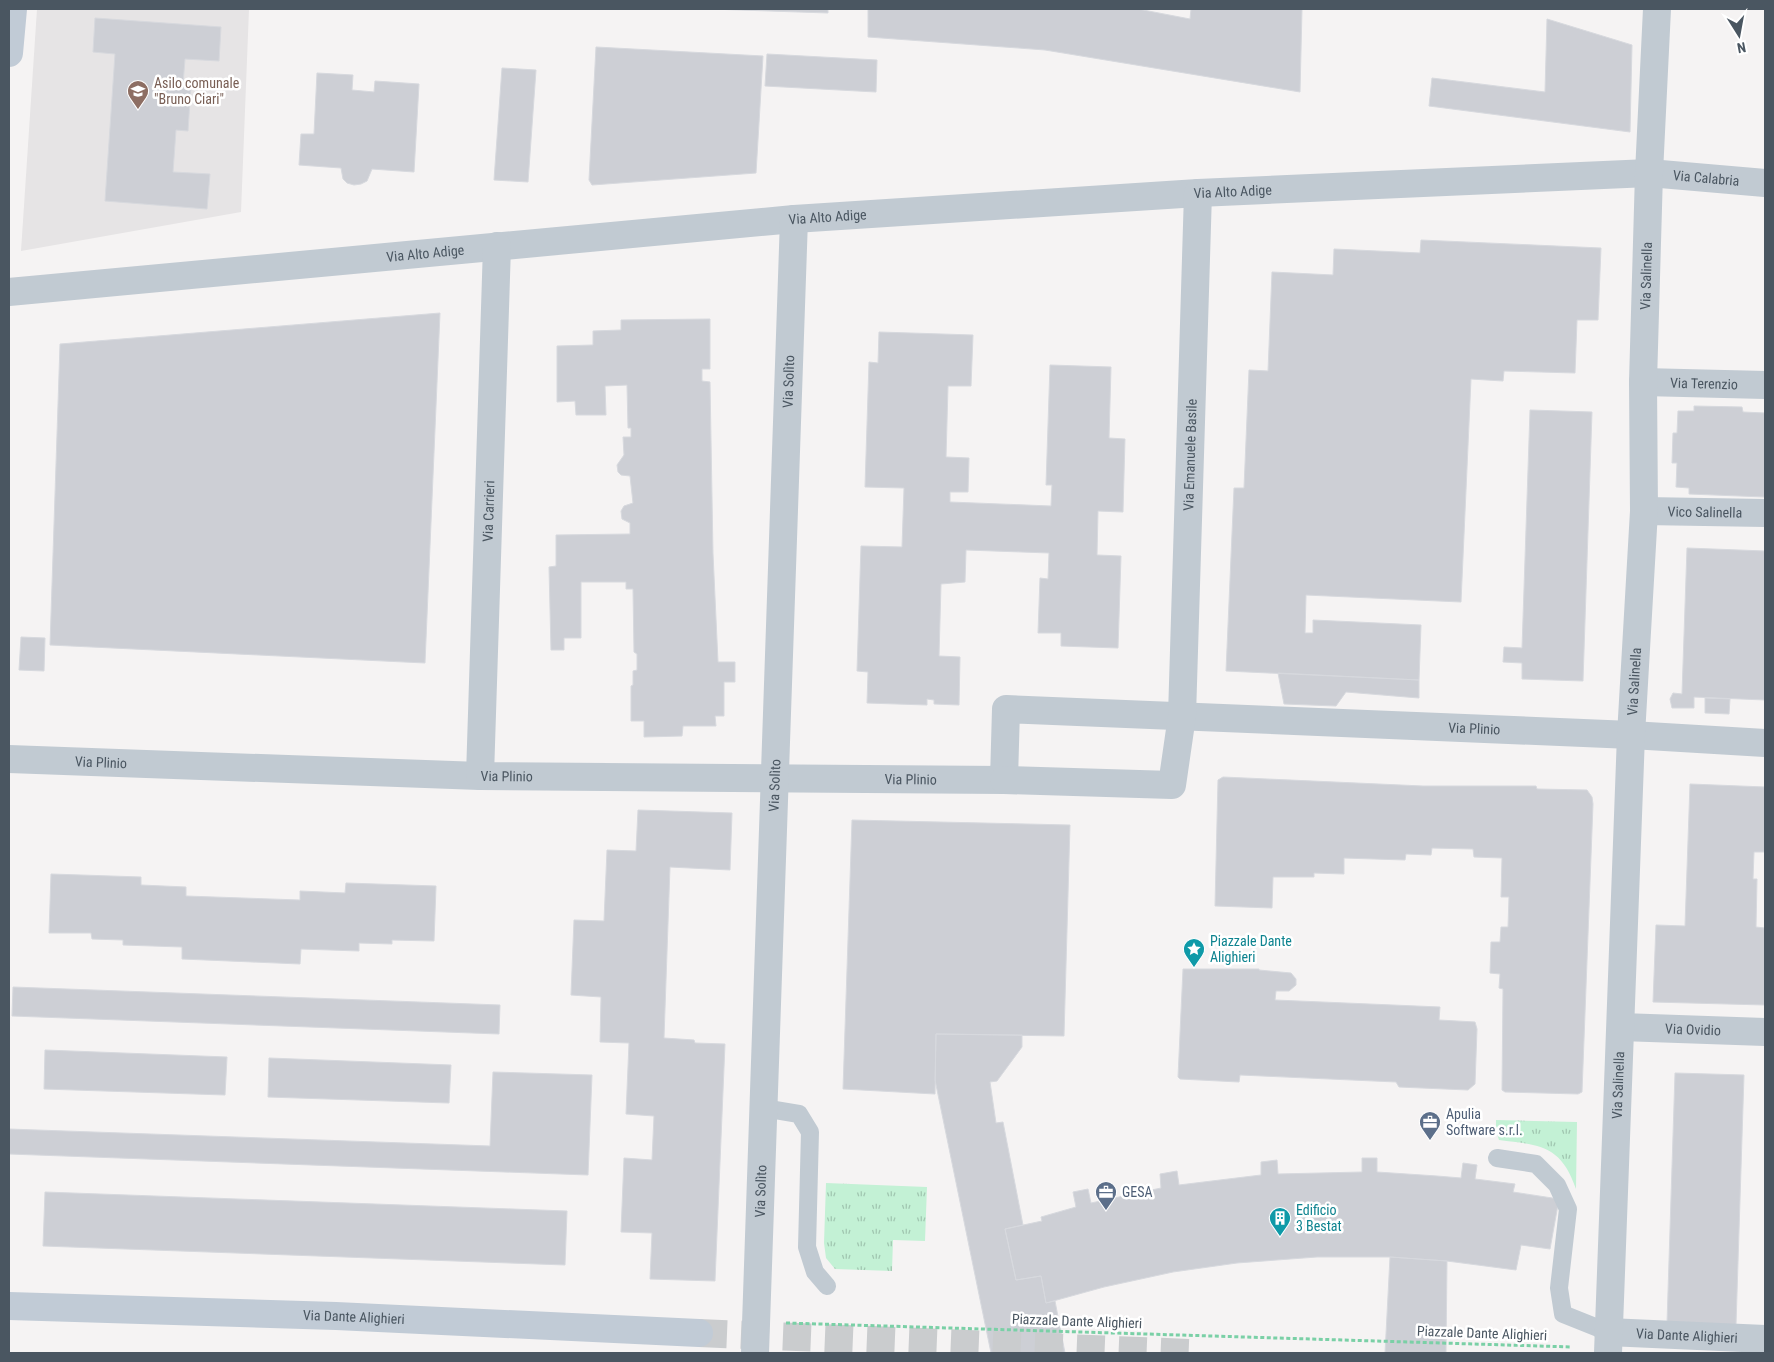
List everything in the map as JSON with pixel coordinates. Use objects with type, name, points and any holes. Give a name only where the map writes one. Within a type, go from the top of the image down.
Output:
[{"type":"street","points":[[9,53],[13,9]]},
{"type":"street","name":"Via Salinella","points":[[1608,1345],[1631,735],[1644,511],[1644,382],[1649,174],[1657,9]]},
{"type":"street","name":"Via Calabria","points":[[1649,174],[1765,183]]},
{"type":"street","name":"Via Alto Adige","points":[[9,292],[794,219],[1198,194],[1649,174]]},
{"type":"street","name":"Via Emanuele Basile","points":[[1182,716],[1198,194]]},
{"type":"street","name":"Via Solìto","points":[[755,1353],[794,219]]},
{"type":"street","name":"Via Carrieri","points":[[480,776],[497,246]]},
{"type":"street","name":"Via Terenzio","points":[[1644,382],[1765,385]]},
{"type":"street","name":"Vico Salinella","points":[[1644,511],[1765,513]]},
{"type":"street","name":"Via Plinio","points":[[1004,780],[1006,709],[1631,735],[1765,743]]},
{"type":"street","name":"Via Plinio","points":[[9,759],[480,776],[775,777],[1004,780],[1172,785],[1182,716]]},
{"type":"street","name":"Via Ovidio","points":[[1621,1027],[1765,1032]]},
{"type":"street","name":"Via Dante Alighieri","points":[[9,1306],[336,1316],[698,1333]]},
{"type":"street","name":"Via Dante Alighieri","points":[[1608,1345],[1765,1339]]},
{"type":"lane","points":[[763,1108],[799,1114],[810,1132],[807,1247],[815,1272],[828,1286]]},
{"type":"lane","points":[[1498,1158],[1536,1164],[1557,1185],[1568,1209],[1559,1288],[1563,1314],[1608,1345]]},
{"type":"path","name":"Piazzale Dante Alighieri","points":[[756,1322],[1608,1345]]},
{"type":"shaded area","name":"Asilo comunale \"Bruno Ciari\"","points":[[37,9],[249,9],[241,212],[21,251]]},
{"type":"green space","points":[[1496,1120],[1577,1122],[1576,1189],[1570,1174],[1556,1155],[1537,1146],[1499,1140],[1496,1131]]},
{"type":"green space","points":[[826,1183],[927,1187],[925,1241],[893,1240],[892,1271],[835,1269],[826,1258],[824,1243]]},
{"type":"building","points":[[710,9],[828,9],[828,13]]},
{"type":"building","points":[[868,9],[1138,9],[1190,19],[1191,9],[1302,9],[1300,92],[1045,50],[868,37]]},
{"type":"building","name":"Asilo comunale \"Bruno Ciari\"","points":[[95,18],[221,27],[219,61],[185,59],[183,84],[191,85],[188,131],[176,130],[173,172],[210,174],[207,209],[105,201],[115,54],[93,52]]},
{"type":"building","points":[[1547,19],[1632,45],[1630,132],[1429,106],[1432,78],[1545,92]]},
{"type":"building","points":[[596,47],[763,56],[756,173],[592,185],[589,180]]},
{"type":"building","points":[[767,54],[877,60],[876,92],[765,86]]},
{"type":"building","points":[[502,68],[536,70],[528,182],[494,180]]},
{"type":"building","points":[[317,73],[353,75],[352,90],[374,92],[375,81],[419,84],[414,172],[372,169],[367,181],[354,185],[347,183],[343,179],[341,168],[299,165],[301,134],[314,134]]},
{"type":"building","points":[[1421,240],[1601,248],[1598,320],[1577,320],[1575,373],[1504,371],[1503,381],[1471,379],[1461,602],[1306,595],[1305,633],[1313,633],[1313,620],[1421,625],[1419,680],[1226,671],[1234,488],[1244,488],[1249,370],[1268,371],[1272,272],[1333,275],[1334,249],[1420,253]]},
{"type":"building","points":[[440,313],[425,663],[50,645],[60,344]]},
{"type":"building","points":[[710,319],[710,369],[702,369],[702,381],[710,382],[713,554],[718,662],[735,662],[735,682],[724,682],[724,716],[715,716],[716,726],[683,726],[682,736],[644,737],[644,721],[631,721],[631,686],[633,685],[633,671],[637,670],[637,654],[634,652],[633,589],[626,589],[626,582],[581,582],[581,638],[564,638],[564,650],[551,650],[549,567],[556,566],[556,535],[630,534],[630,523],[622,519],[621,511],[624,506],[633,503],[630,476],[621,475],[618,472],[617,465],[624,455],[623,437],[631,437],[631,428],[628,428],[627,385],[605,386],[606,415],[576,415],[575,401],[557,402],[557,346],[593,345],[593,331],[621,330],[621,320]]},
{"type":"building","points":[[879,332],[973,335],[971,386],[948,386],[946,457],[969,458],[968,492],[950,492],[950,502],[1051,506],[1052,485],[1046,485],[1050,365],[1111,367],[1109,438],[1125,439],[1123,512],[1098,511],[1097,555],[1121,556],[1118,648],[1061,646],[1061,633],[1038,633],[1040,578],[1048,579],[1049,553],[966,550],[965,582],[941,584],[939,656],[960,657],[959,705],[934,704],[934,700],[927,699],[927,705],[867,703],[868,672],[857,671],[861,546],[902,547],[904,488],[865,487],[869,362],[878,363]]},
{"type":"building","points":[[1694,406],[1742,407],[1743,412],[1765,413],[1765,497],[1689,494],[1689,488],[1676,487],[1677,463],[1672,463],[1673,433],[1677,433],[1678,411],[1694,411]]},
{"type":"building","points":[[1530,410],[1592,412],[1583,681],[1522,679],[1522,663],[1503,662],[1504,647],[1522,648]]},
{"type":"building","points":[[1687,548],[1765,551],[1765,700],[1694,697],[1694,708],[1672,708],[1670,699],[1673,693],[1682,694]]},
{"type":"building","points":[[21,637],[45,638],[44,671],[19,670]]},
{"type":"building","points":[[1278,673],[1419,680],[1419,698],[1346,692],[1336,706],[1284,704]]},
{"type":"building","points":[[1705,698],[1730,699],[1729,714],[1705,713]]},
{"type":"building","points":[[1223,777],[1423,786],[1536,786],[1537,789],[1587,790],[1592,797],[1593,804],[1582,1092],[1578,1094],[1505,1092],[1502,1090],[1503,989],[1499,988],[1500,974],[1490,973],[1491,942],[1500,942],[1501,927],[1508,927],[1509,897],[1501,897],[1502,858],[1474,857],[1473,849],[1432,848],[1431,855],[1406,854],[1405,860],[1344,858],[1344,874],[1314,873],[1314,877],[1273,877],[1272,908],[1215,906],[1218,780]]},
{"type":"building","points":[[1690,784],[1765,787],[1765,847],[1764,852],[1754,852],[1753,879],[1757,879],[1756,927],[1765,928],[1765,1005],[1653,1002],[1656,925],[1685,926]]},
{"type":"building","points":[[638,810],[732,813],[730,870],[670,867],[664,1038],[694,1040],[695,1043],[725,1044],[715,1281],[650,1279],[652,1233],[621,1232],[624,1158],[652,1160],[654,1116],[626,1114],[629,1043],[600,1042],[601,997],[571,995],[574,920],[604,921],[607,850],[636,851]]},
{"type":"building","points":[[852,820],[1070,825],[1064,1036],[936,1034],[935,1094],[843,1089]]},
{"type":"building","points":[[51,874],[141,877],[141,885],[186,887],[186,896],[300,900],[300,891],[345,893],[346,883],[436,886],[434,941],[392,940],[392,944],[359,943],[359,951],[301,949],[300,964],[182,959],[182,947],[123,945],[123,940],[92,939],[91,933],[49,933]]},
{"type":"building","points":[[1183,969],[1259,969],[1291,973],[1296,979],[1296,985],[1289,991],[1276,991],[1275,1000],[1440,1007],[1439,1020],[1475,1022],[1477,1029],[1475,1084],[1468,1090],[1399,1087],[1396,1082],[1240,1075],[1239,1082],[1180,1079],[1178,1077]]},
{"type":"building","points":[[13,987],[500,1005],[499,1034],[12,1016]]},
{"type":"building","points":[[936,1034],[1022,1035],[1022,1047],[997,1081],[990,1082],[996,1123],[1003,1122],[1023,1225],[1005,1229],[1016,1280],[1041,1276],[1046,1303],[1055,1301],[1065,1353],[991,1353],[935,1080]]},
{"type":"building","points":[[45,1050],[227,1057],[225,1095],[44,1089]]},
{"type":"building","points":[[269,1058],[451,1065],[449,1103],[268,1097]]},
{"type":"building","points":[[493,1072],[592,1075],[588,1175],[9,1154],[9,1129],[490,1146]]},
{"type":"building","points":[[1675,1073],[1744,1075],[1736,1325],[1667,1323]]},
{"type":"building","name":"Edificio 3 Bestat","points":[[1362,1158],[1377,1158],[1377,1172],[1461,1178],[1463,1163],[1477,1165],[1475,1179],[1515,1184],[1513,1192],[1559,1199],[1550,1249],[1521,1245],[1516,1270],[1447,1261],[1390,1257],[1317,1257],[1237,1263],[1173,1272],[1104,1287],[1046,1303],[1041,1276],[1016,1280],[1005,1229],[1042,1221],[1041,1217],[1076,1207],[1073,1192],[1088,1189],[1091,1203],[1161,1188],[1160,1174],[1177,1171],[1179,1185],[1261,1175],[1261,1162],[1277,1160],[1278,1174],[1362,1172]]},
{"type":"building","points":[[45,1192],[567,1211],[565,1265],[43,1246]]},
{"type":"building","points":[[1390,1257],[1447,1261],[1446,1353],[1385,1353]]},
{"type":"tunnel","points":[[699,1333],[1189,1353]]},
{"type":"place","name":"Asilo comunale \"Bruno Ciari\"","points":[[138,110]]},
{"type":"place","name":"Piazzale Dante Alighieri","points":[[1194,968]]},
{"type":"place","name":"Apulia Software s.r.l.","points":[[1430,1141]]},
{"type":"place","name":"GESA","points":[[1106,1211]]},
{"type":"place","name":"Edificio 3 Bestat","points":[[1280,1237]]}]
